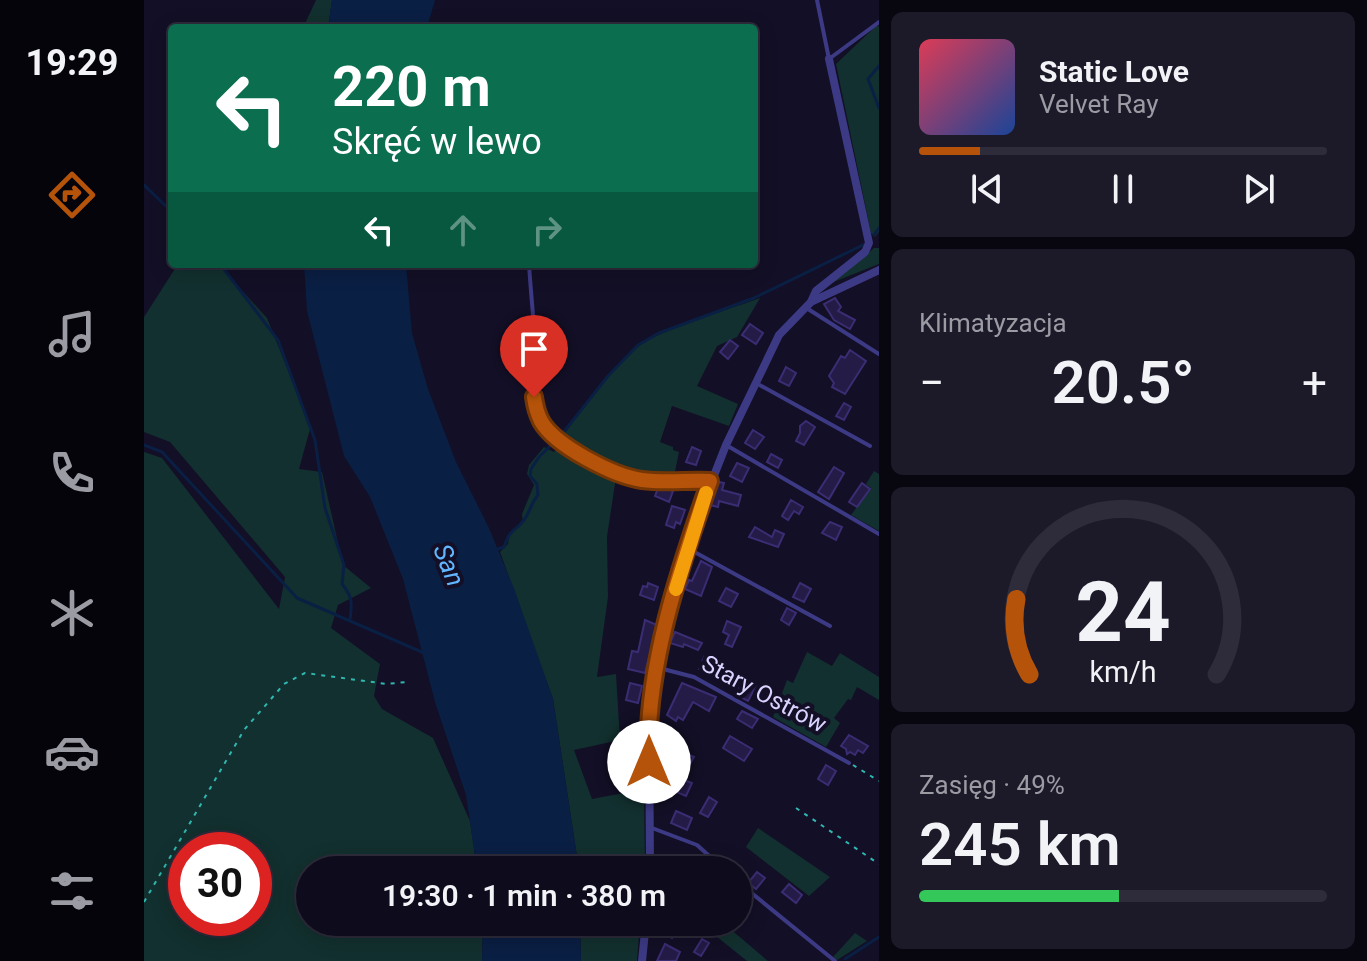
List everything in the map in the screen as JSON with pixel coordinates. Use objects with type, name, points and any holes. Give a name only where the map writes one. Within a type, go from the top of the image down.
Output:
[{"type":"street","points":[[651,856],[648,722],[665,627],[710,481],[779,335],[809,304],[816,291],[874,244],[829,59]]},
{"type":"street","points":[[809,304],[876,271]]},
{"type":"street","points":[[642,961],[645,936]]},
{"type":"lane","points":[[817,0],[829,59],[879,22]]},
{"type":"lane","points":[[529,268],[537,367],[536,409],[542,423],[562,441],[605,468],[627,476],[643,480],[710,481]]},
{"type":"lane","points":[[809,304],[879,354]]},
{"type":"lane","points":[[756,383],[870,446]]},
{"type":"lane","points":[[726,445],[879,534]]},
{"type":"lane","points":[[689,549],[830,626]]},
{"type":"lane","name":"Stary Ostrów","points":[[657,668],[694,677],[849,763]]},
{"type":"lane","points":[[652,828],[697,845],[709,856]]},
{"type":"lane","points":[[752,893],[835,961]]},
{"type":"path","points":[[144,902],[244,730],[284,684],[305,673],[387,684],[406,682]]},
{"type":"path","points":[[849,763],[879,781]]},
{"type":"path","points":[[796,808],[879,864]]},
{"type":"green space","points":[[316,0],[332,0],[329,24],[305,24]]},
{"type":"green space","points":[[879,26],[879,232],[875,237],[871,233],[836,64]]},
{"type":"green space","points":[[874,248],[879,248],[879,264],[831,283]]},
{"type":"green space","points":[[175,268],[222,268],[267,318],[310,429],[299,469],[322,472],[343,565],[371,588],[338,605],[331,628],[380,664],[374,696],[382,709],[433,738],[470,821],[475,856],[296,856],[296,936],[483,936],[482,961],[144,961],[144,452],[162,458],[279,609],[285,577],[170,442],[144,432],[144,317]]},
{"type":"green space","points":[[760,298],[737,337],[717,346],[697,386],[738,404],[729,426],[672,406],[660,442],[679,452],[674,476],[621,470],[561,438],[607,378],[638,347],[679,326]]},
{"type":"green space","points":[[559,444],[616,477],[607,537],[608,597],[597,677],[616,674],[620,740],[574,750],[592,799],[644,789],[645,856],[577,856],[553,699],[500,552],[508,544],[509,536],[523,523],[522,514],[534,485],[527,474],[529,465],[544,447],[554,452]]},
{"type":"green space","points":[[874,471],[879,474],[879,531],[851,515],[871,488],[866,484]]},
{"type":"green space","points":[[807,652],[832,666],[840,653],[879,677],[879,700],[857,687],[851,700],[848,699],[834,718],[840,723],[826,747],[773,717],[787,680],[793,683]]},
{"type":"green space","points":[[758,828],[830,877],[809,896],[746,847]]},
{"type":"green space","points":[[855,933],[867,941],[837,960],[833,957]]},
{"type":"green space","points":[[580,936],[639,936],[637,961],[581,961]]},
{"type":"green space","points":[[716,936],[739,936],[768,961],[747,961]]},
{"type":"water","points":[[332,0],[435,0],[428,24],[329,24]]},
{"type":"water","name":"San","points":[[304,268],[406,268],[412,333],[428,389],[456,462],[489,528],[515,591],[553,699],[577,856],[475,856],[466,795],[435,702],[403,579],[370,497],[344,456],[307,311]]},
{"type":"water","points":[[483,936],[580,936],[581,961],[482,961]]},
{"type":"building","points":[[835,298],[841,307],[838,311],[855,320],[850,329],[834,320],[824,304]]},
{"type":"building","points":[[750,324],[763,333],[756,344],[742,335]]},
{"type":"building","points":[[730,340],[738,346],[728,359],[720,352]]},
{"type":"building","points":[[850,350],[866,361],[845,394],[832,387],[834,383],[829,376],[841,356],[845,358]]},
{"type":"building","points":[[786,367],[796,373],[789,386],[779,381]]},
{"type":"building","points":[[844,403],[851,407],[844,420],[836,416]]},
{"type":"building","points":[[806,421],[815,427],[804,445],[796,441],[800,426]]},
{"type":"building","points":[[753,430],[764,437],[755,449],[745,443]]},
{"type":"building","points":[[692,447],[701,451],[696,465],[686,462]]},
{"type":"building","points":[[771,454],[782,460],[778,468],[767,462]]},
{"type":"building","points":[[737,463],[749,468],[742,482],[730,476]]},
{"type":"building","points":[[834,467],[844,473],[829,499],[818,492]]},
{"type":"building","points":[[719,482],[724,483],[722,490],[741,495],[738,506],[719,501],[718,507],[710,505]]},
{"type":"building","points":[[862,483],[870,489],[857,507],[849,502]]},
{"type":"building","points":[[659,486],[673,491],[669,502],[655,496]]},
{"type":"building","points":[[791,500],[803,507],[799,514],[794,511],[788,520],[782,516]]},
{"type":"building","points":[[672,506],[685,510],[680,524],[676,522],[674,528],[666,525]]},
{"type":"building","points":[[830,522],[842,527],[836,540],[822,533]]},
{"type":"building","points":[[755,527],[772,537],[775,530],[784,534],[778,547],[749,537]]},
{"type":"building","points":[[701,561],[712,567],[701,596],[685,589]]},
{"type":"building","points":[[648,583],[658,587],[654,600],[640,595],[643,586],[647,587]]},
{"type":"building","points":[[800,583],[811,589],[804,602],[793,597]]},
{"type":"building","points":[[726,588],[738,594],[731,607],[719,601]]},
{"type":"building","points":[[787,608],[796,613],[789,625],[781,620]]},
{"type":"building","points":[[645,620],[657,625],[645,673],[628,669],[632,651],[638,652]]},
{"type":"building","points":[[727,621],[741,627],[732,647],[725,644],[729,635],[723,632]]},
{"type":"building","points":[[675,632],[702,643],[698,650],[684,644],[683,647],[670,643]]},
{"type":"building","points":[[704,657],[715,663],[709,674],[699,669]]},
{"type":"building","points":[[743,679],[756,686],[748,701],[735,694]]},
{"type":"building","points":[[630,683],[642,686],[638,703],[626,700]]},
{"type":"building","points":[[682,683],[716,697],[709,711],[693,702],[683,720],[678,717],[676,721],[667,715]]},
{"type":"building","points":[[742,711],[758,719],[752,728],[737,719]]},
{"type":"building","points":[[849,735],[868,746],[863,753],[858,750],[855,755],[847,754],[841,746]]},
{"type":"building","points":[[730,736],[752,749],[744,761],[723,748]]},
{"type":"building","points":[[664,741],[674,744],[669,761],[659,758]]},
{"type":"building","points":[[637,746],[637,759],[626,760],[625,747]]},
{"type":"building","points":[[687,754],[694,757],[686,771],[679,767]]},
{"type":"building","points":[[826,765],[836,771],[828,785],[818,779]]},
{"type":"building","points":[[625,773],[637,773],[637,784],[625,784]]},
{"type":"building","points":[[679,778],[692,783],[686,796],[674,791]]},
{"type":"building","points":[[709,797],[717,802],[708,817],[700,813]]},
{"type":"building","points":[[676,811],[692,818],[687,830],[671,823]]},
{"type":"building","points":[[757,872],[765,878],[756,889],[752,886],[752,878]]},
{"type":"building","points":[[789,884],[802,895],[796,903],[782,892]]},
{"type":"building","points":[[702,939],[709,943],[701,956],[694,952]]},
{"type":"building","points":[[665,944],[680,952],[676,961],[657,961]]},
{"type":"waterway","points":[[879,66],[868,79],[879,108]]},
{"type":"waterway","points":[[144,185],[168,208]]},
{"type":"waterway","points":[[874,235],[879,228]]},
{"type":"waterway","points":[[495,550],[504,547],[538,495],[537,484],[530,476],[539,457],[638,345],[659,333],[754,298],[865,244]]},
{"type":"waterway","points":[[223,268],[278,340],[315,440],[325,508],[344,565],[342,584],[351,601],[350,620]]},
{"type":"waterway","points":[[144,445],[162,452],[297,598],[424,653]]},
{"type":"waterway","points":[[845,959],[879,937]]},
{"type":"slow traffic","points":[[676,589],[706,493]]},
{"type":"route","points":[[534,397],[542,423],[554,435],[605,468],[643,480],[710,481],[665,627],[649,711],[649,762]]}]
